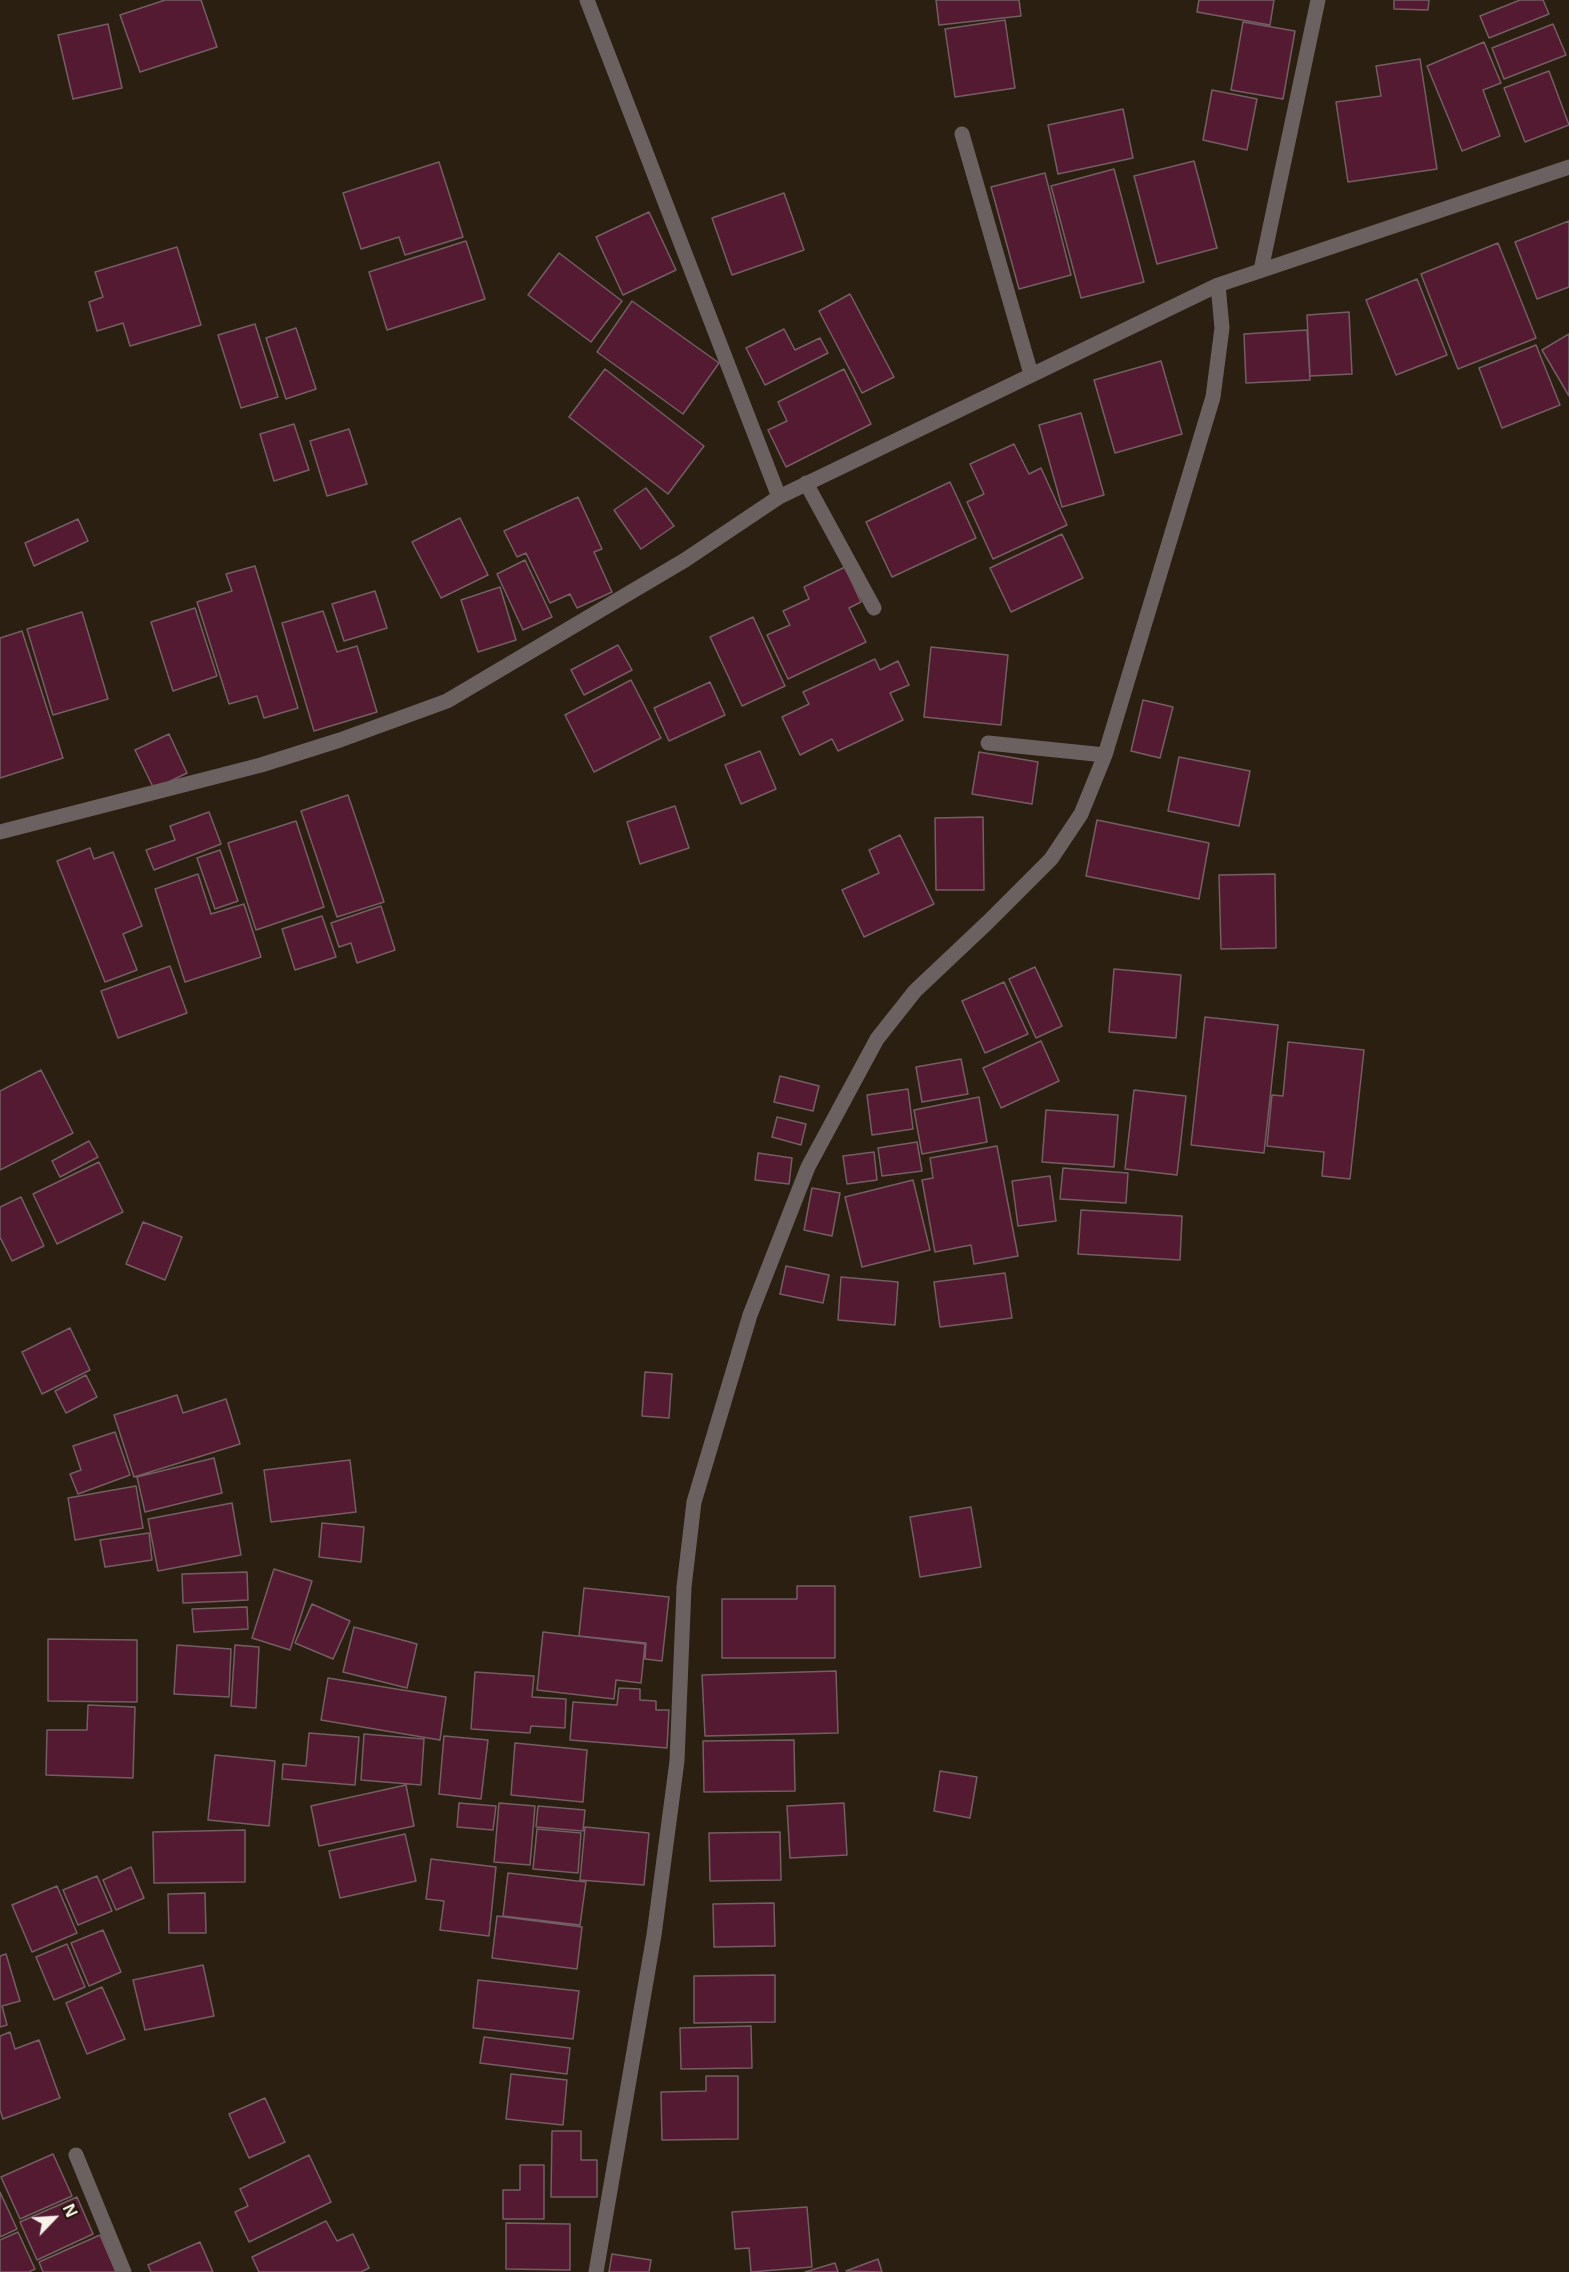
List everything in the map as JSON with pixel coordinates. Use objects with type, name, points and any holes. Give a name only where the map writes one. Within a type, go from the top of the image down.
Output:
[{"type":"street","points":[[587,0],[779,496]]},
{"type":"street","points":[[1261,270],[1318,0]]},
{"type":"street","points":[[962,134],[1031,374]]},
{"type":"street","points":[[0,832],[261,765],[340,740],[447,701],[685,560],[779,496],[1031,374],[1218,285],[1569,166]]},
{"type":"street","points":[[596,2272],[654,1935],[677,1761],[684,1587],[694,1502],[750,1315],[808,1167],[877,1039],[915,991],[1051,859],[1081,814],[1105,755],[1213,397],[1222,328],[1218,285]]},
{"type":"street","points":[[806,483],[874,608]]},
{"type":"street","points":[[988,743],[1105,755]]},
{"type":"street","points":[[76,2155],[124,2272]]},
{"type":"building","points":[[165,0],[201,0],[217,47],[140,72],[120,15]]},
{"type":"building","points":[[936,0],[1019,0],[1021,16],[939,25]]},
{"type":"building","points":[[1199,0],[1274,0],[1270,25],[1197,12]]},
{"type":"building","points":[[1394,0],[1429,0],[1428,10],[1394,9]]},
{"type":"building","points":[[1520,0],[1543,0],[1549,14],[1489,38],[1480,16]]},
{"type":"building","points":[[1005,20],[1015,88],[955,97],[945,29]]},
{"type":"building","points":[[1243,22],[1295,31],[1283,99],[1231,90]]},
{"type":"building","points":[[108,24],[122,88],[73,99],[58,35]]},
{"type":"building","points":[[1553,24],[1566,55],[1504,79],[1492,48]]},
{"type":"building","points":[[1484,42],[1501,83],[1483,90],[1500,136],[1462,151],[1427,66]]},
{"type":"building","points":[[1420,59],[1437,169],[1348,182],[1336,102],[1381,96],[1376,66]]},
{"type":"building","points":[[1549,71],[1569,125],[1525,142],[1504,88]]},
{"type":"building","points":[[1212,90],[1257,99],[1247,150],[1203,140]]},
{"type":"building","points":[[1123,109],[1133,158],[1058,174],[1048,125]]},
{"type":"building","points":[[1194,161],[1217,248],[1157,264],[1134,176]]},
{"type":"building","points":[[439,162],[463,237],[405,255],[399,237],[361,249],[343,193]]},
{"type":"building","points":[[1114,169],[1144,282],[1081,298],[1051,186]]},
{"type":"building","points":[[1045,173],[1071,275],[1019,289],[991,187]]},
{"type":"building","points":[[784,193],[804,250],[732,275],[712,218]]},
{"type":"building","points":[[649,212],[676,270],[623,295],[596,237]]},
{"type":"building","points":[[1569,221],[1569,287],[1537,299],[1515,242]]},
{"type":"building","points":[[466,241],[485,299],[387,330],[369,272]]},
{"type":"building","points":[[1498,243],[1536,338],[1458,369],[1421,274]]},
{"type":"building","points":[[177,247],[201,325],[130,346],[123,323],[97,331],[89,302],[103,297],[95,272]]},
{"type":"building","points":[[559,253],[622,301],[591,342],[528,295]]},
{"type":"building","points":[[1417,279],[1447,355],[1396,375],[1366,300]]},
{"type":"building","points":[[850,294],[894,377],[862,393],[819,311]]},
{"type":"building","points":[[632,301],[719,363],[683,414],[597,352]]},
{"type":"building","points":[[1349,312],[1352,374],[1310,376],[1307,315]]},
{"type":"building","points":[[255,324],[278,397],[241,408],[218,335]]},
{"type":"building","points":[[296,328],[316,389],[286,399],[266,338]]},
{"type":"building","points":[[784,329],[795,350],[820,338],[828,353],[765,385],[746,348]]},
{"type":"building","points":[[1307,330],[1310,380],[1246,383],[1244,334]]},
{"type":"building","points":[[1569,334],[1569,396],[1542,350]]},
{"type":"building","points":[[1536,345],[1560,405],[1502,428],[1479,368]]},
{"type":"building","points":[[1161,361],[1182,434],[1115,453],[1094,380]]},
{"type":"building","points":[[605,369],[704,446],[668,494],[569,417]]},
{"type":"building","points":[[844,369],[871,424],[786,467],[768,430],[787,421],[778,402]]},
{"type":"building","points":[[1081,413],[1104,495],[1062,507],[1039,425]]},
{"type":"building","points":[[294,424],[309,470],[274,481],[260,434]]},
{"type":"building","points":[[349,429],[367,484],[327,496],[310,441]]},
{"type":"building","points":[[1014,444],[1029,474],[1041,468],[1067,525],[993,559],[967,502],[984,494],[970,464]]},
{"type":"building","points":[[950,482],[976,538],[892,577],[866,522]]},
{"type":"building","points":[[646,488],[674,526],[641,549],[614,510]]},
{"type":"building","points":[[578,497],[602,549],[594,552],[612,592],[577,608],[570,594],[550,603],[526,553],[517,557],[504,531]]},
{"type":"building","points":[[460,518],[488,575],[441,598],[412,542]]},
{"type":"building","points":[[78,519],[88,541],[34,566],[25,543]]},
{"type":"building","points":[[1062,534],[1083,578],[1011,612],[990,568]]},
{"type":"building","points":[[525,560],[552,617],[523,630],[497,574]]},
{"type":"building","points":[[255,566],[298,708],[264,718],[257,696],[229,704],[197,602],[232,591],[226,574]]},
{"type":"building","points":[[845,567],[861,602],[849,608],[866,642],[788,679],[767,635],[790,625],[783,611],[809,599],[804,587]]},
{"type":"building","points":[[500,587],[516,640],[478,652],[461,600]]},
{"type":"building","points":[[375,591],[387,628],[344,641],[332,604]]},
{"type":"building","points":[[195,608],[217,676],[173,691],[151,622]]},
{"type":"building","points":[[323,611],[337,652],[357,646],[377,712],[314,731],[282,623]]},
{"type":"building","points":[[82,612],[108,699],[53,715],[27,629]]},
{"type":"building","points":[[753,617],[785,686],[742,706],[710,637]]},
{"type":"building","points":[[22,631],[63,758],[0,778],[0,638]]},
{"type":"building","points":[[618,645],[632,670],[584,695],[571,670]]},
{"type":"building","points":[[931,647],[1008,655],[1001,725],[924,717]]},
{"type":"building","points":[[875,659],[880,670],[898,661],[909,685],[890,693],[903,720],[838,751],[832,739],[800,755],[782,717],[809,704],[803,692]]},
{"type":"building","points":[[631,680],[661,738],[594,772],[565,715]]},
{"type":"building","points":[[710,682],[725,715],[669,741],[654,708]]},
{"type":"building","points":[[1143,700],[1173,707],[1160,758],[1131,751]]},
{"type":"building","points":[[169,734],[187,773],[154,789],[135,750]]},
{"type":"building","points":[[760,751],[776,789],[741,804],[725,765]]},
{"type":"building","points":[[979,752],[1038,762],[1032,804],[972,794]]},
{"type":"building","points":[[1179,757],[1250,771],[1239,826],[1168,811]]},
{"type":"building","points":[[348,795],[384,902],[337,917],[301,811]]},
{"type":"building","points":[[675,806],[689,848],[640,864],[627,822]]},
{"type":"building","points":[[209,812],[221,844],[154,870],[146,850],[175,840],[170,826]]},
{"type":"building","points":[[983,817],[984,890],[936,890],[935,818]]},
{"type":"building","points":[[1097,820],[1209,843],[1199,899],[1086,876]]},
{"type":"building","points":[[296,821],[324,907],[256,930],[228,843]]},
{"type":"building","points":[[900,835],[934,904],[864,937],[842,890],[879,873],[869,850]]},
{"type":"building","points":[[90,848],[94,859],[113,852],[142,926],[123,934],[137,970],[105,982],[57,861]]},
{"type":"building","points":[[220,850],[238,901],[215,909],[197,858]]},
{"type":"building","points":[[198,874],[211,914],[244,904],[261,957],[185,982],[155,889]]},
{"type":"building","points":[[1275,874],[1276,948],[1221,949],[1219,875]]},
{"type":"building","points":[[381,906],[395,950],[357,963],[351,943],[339,947],[331,923]]},
{"type":"building","points":[[322,916],[336,957],[295,970],[282,929]]},
{"type":"building","points":[[170,966],[187,1013],[118,1038],[101,991]]},
{"type":"building","points":[[1035,967],[1062,1026],[1036,1038],[1009,979]]},
{"type":"building","points":[[1114,969],[1181,975],[1176,1038],[1109,1032]]},
{"type":"building","points":[[1004,982],[1028,1034],[985,1053],[962,1001]]},
{"type":"building","points":[[1205,1017],[1278,1025],[1264,1153],[1191,1145]]},
{"type":"building","points":[[1041,1041],[1059,1081],[1001,1108],[983,1068]]},
{"type":"building","points":[[1288,1042],[1364,1050],[1350,1179],[1322,1176],[1324,1152],[1267,1146],[1272,1095],[1283,1096]]},
{"type":"building","points":[[961,1059],[968,1094],[922,1102],[916,1067]]},
{"type":"building","points":[[41,1070],[73,1133],[0,1170],[0,1091]]},
{"type":"building","points":[[780,1076],[819,1086],[813,1111],[774,1102]]},
{"type":"building","points":[[908,1089],[913,1129],[872,1135],[867,1095]]},
{"type":"building","points":[[1134,1090],[1186,1096],[1177,1175],[1125,1169]]},
{"type":"building","points":[[979,1097],[987,1142],[922,1154],[914,1110]]},
{"type":"building","points":[[1046,1110],[1118,1115],[1114,1167],[1042,1162]]},
{"type":"building","points":[[777,1117],[806,1124],[801,1145],[772,1137]]},
{"type":"building","points":[[89,1141],[98,1157],[60,1177],[52,1161]]},
{"type":"building","points":[[917,1142],[922,1171],[882,1176],[878,1148]]},
{"type":"building","points":[[997,1146],[1018,1256],[974,1264],[971,1245],[935,1252],[922,1180],[933,1178],[930,1158]]},
{"type":"building","points":[[874,1152],[877,1180],[847,1184],[843,1156]]},
{"type":"building","points":[[758,1153],[792,1158],[789,1184],[755,1180]]},
{"type":"building","points":[[99,1162],[123,1212],[57,1244],[33,1194]]},
{"type":"building","points":[[1063,1168],[1128,1173],[1126,1203],[1060,1199]]},
{"type":"building","points":[[1050,1176],[1056,1221],[1018,1226],[1012,1181]]},
{"type":"building","points":[[913,1180],[930,1250],[862,1267],[845,1197]]},
{"type":"building","points":[[812,1188],[840,1193],[832,1236],[804,1230]]},
{"type":"building","points":[[21,1197],[44,1246],[12,1261],[0,1237],[0,1207]]},
{"type":"building","points":[[1081,1210],[1182,1216],[1180,1260],[1078,1254]]},
{"type":"building","points":[[143,1222],[182,1237],[165,1280],[126,1264]]},
{"type":"building","points":[[786,1266],[829,1275],[823,1303],[780,1294]]},
{"type":"building","points":[[1005,1273],[1012,1318],[940,1327],[934,1282]]},
{"type":"building","points":[[841,1277],[898,1282],[895,1325],[838,1320]]},
{"type":"building","points":[[70,1328],[90,1370],[42,1394],[22,1352]]},
{"type":"building","points":[[645,1372],[672,1374],[669,1418],[642,1416]]},
{"type":"building","points":[[86,1375],[97,1397],[66,1413],[55,1391]]},
{"type":"building","points":[[177,1395],[183,1413],[226,1399],[240,1444],[134,1477],[114,1415]]},
{"type":"building","points":[[115,1432],[130,1475],[78,1494],[70,1474],[81,1470],[73,1446]]},
{"type":"building","points":[[214,1458],[222,1493],[145,1512],[137,1477]]},
{"type":"building","points":[[350,1460],[356,1512],[271,1522],[264,1470]]},
{"type":"building","points":[[136,1486],[143,1528],[75,1540],[68,1498]]},
{"type":"building","points":[[232,1503],[241,1555],[158,1571],[148,1519]]},
{"type":"building","points":[[971,1507],[981,1567],[920,1577],[910,1517]]},
{"type":"building","points":[[322,1523],[364,1527],[361,1562],[319,1557]]},
{"type":"building","points":[[149,1533],[152,1560],[105,1567],[100,1540]]},
{"type":"building","points":[[274,1569],[312,1581],[290,1650],[252,1638]]},
{"type":"building","points":[[247,1572],[248,1600],[183,1603],[182,1574]]},
{"type":"building","points":[[797,1586],[835,1586],[835,1658],[722,1658],[722,1599],[797,1599]]},
{"type":"building","points":[[584,1588],[669,1597],[662,1661],[645,1659],[646,1643],[579,1636]]},
{"type":"building","points":[[312,1604],[350,1621],[333,1659],[295,1643]]},
{"type":"building","points":[[247,1607],[248,1629],[194,1632],[192,1609]]},
{"type":"building","points":[[354,1627],[417,1644],[407,1688],[343,1672]]},
{"type":"building","points":[[543,1632],[645,1644],[641,1683],[616,1680],[614,1699],[537,1690]]},
{"type":"building","points":[[48,1639],[137,1640],[137,1702],[48,1701]]},
{"type":"building","points":[[177,1645],[231,1649],[229,1697],[174,1694]]},
{"type":"building","points":[[235,1645],[259,1647],[256,1708],[231,1706]]},
{"type":"building","points":[[836,1671],[838,1733],[705,1736],[702,1675]]},
{"type":"building","points":[[475,1672],[534,1676],[532,1697],[566,1699],[565,1728],[531,1726],[530,1733],[471,1729]]},
{"type":"building","points":[[328,1678],[446,1697],[440,1740],[321,1720]]},
{"type":"building","points":[[619,1688],[640,1689],[640,1700],[656,1701],[656,1710],[669,1710],[667,1748],[570,1740],[573,1702],[617,1705]]},
{"type":"building","points":[[88,1705],[135,1707],[133,1778],[46,1775],[47,1730],[87,1730]]},
{"type":"building","points":[[309,1733],[359,1737],[355,1785],[282,1779],[283,1764],[306,1766]]},
{"type":"building","points":[[364,1734],[424,1739],[421,1785],[361,1780]]},
{"type":"building","points":[[444,1736],[488,1740],[481,1799],[439,1794]]},
{"type":"building","points":[[794,1740],[795,1791],[704,1792],[703,1741]]},
{"type":"building","points":[[515,1743],[587,1750],[583,1802],[511,1795]]},
{"type":"building","points":[[215,1755],[275,1761],[269,1826],[208,1820]]},
{"type":"building","points":[[940,1771],[977,1777],[970,1818],[934,1811]]},
{"type":"building","points":[[406,1785],[414,1826],[319,1846],[311,1806]]},
{"type":"building","points":[[459,1803],[496,1806],[493,1830],[457,1827]]},
{"type":"building","points":[[499,1803],[535,1806],[530,1865],[494,1862]]},
{"type":"building","points":[[844,1803],[847,1855],[790,1858],[787,1806]]},
{"type":"building","points":[[538,1806],[585,1810],[583,1831],[536,1827]]},
{"type":"building","points":[[585,1827],[649,1833],[644,1885],[580,1880]]},
{"type":"building","points":[[537,1829],[581,1833],[578,1873],[533,1869]]},
{"type":"building","points":[[245,1830],[245,1882],[154,1883],[153,1832]]},
{"type":"building","points":[[780,1832],[781,1880],[710,1881],[709,1833]]},
{"type":"building","points":[[405,1834],[416,1881],[340,1898],[329,1851]]},
{"type":"building","points":[[431,1859],[496,1867],[489,1936],[440,1930],[444,1901],[426,1899]]},
{"type":"building","points":[[131,1867],[144,1898],[116,1910],[103,1880]]},
{"type":"building","points":[[508,1873],[586,1882],[580,1925],[503,1916]]},
{"type":"building","points":[[97,1876],[112,1911],[78,1925],[63,1890]]},
{"type":"building","points":[[57,1886],[77,1933],[32,1952],[12,1905]]},
{"type":"building","points":[[205,1893],[206,1933],[169,1933],[168,1894]]},
{"type":"building","points":[[774,1903],[775,1946],[714,1947],[713,1904]]},
{"type":"building","points":[[497,1916],[582,1927],[577,1969],[492,1958]]},
{"type":"building","points":[[103,1930],[121,1972],[89,1986],[71,1943]]},
{"type":"building","points":[[67,1944],[85,1987],[54,2000],[36,1957]]},
{"type":"building","points":[[6,1954],[20,2001],[2,2006],[7,2025],[0,2027],[0,1956]]},
{"type":"building","points":[[203,1965],[214,2016],[145,2030],[133,1980]]},
{"type":"building","points":[[775,1975],[775,2022],[694,2023],[694,1976]]},
{"type":"building","points":[[478,1980],[579,1991],[573,2039],[473,2028]]},
{"type":"building","points":[[102,1987],[125,2039],[87,2054],[66,2003]]},
{"type":"building","points":[[751,2026],[752,2068],[681,2069],[680,2028]]},
{"type":"building","points":[[10,2032],[15,2049],[39,2040],[60,2098],[3,2119],[0,2110],[0,2036]]},
{"type":"building","points":[[484,2037],[570,2048],[567,2074],[480,2063]]},
{"type":"building","points":[[511,2074],[567,2080],[563,2125],[506,2119]]},
{"type":"building","points":[[706,2076],[738,2076],[738,2139],[662,2140],[661,2092],[706,2091]]},
{"type":"building","points":[[265,2098],[285,2142],[249,2158],[229,2114]]},
{"type":"building","points":[[552,2131],[581,2131],[581,2160],[597,2160],[597,2197],[551,2197]]},
{"type":"building","points":[[53,2154],[72,2196],[20,2219],[1,2177]]},
{"type":"building","points":[[309,2155],[331,2202],[249,2242],[235,2212],[248,2206],[240,2189]]},
{"type":"building","points":[[520,2165],[544,2165],[544,2219],[503,2219],[503,2190],[520,2190]]},
{"type":"building","points":[[0,2192],[17,2229],[0,2237]]},
{"type":"building","points":[[77,2197],[93,2234],[37,2260],[20,2222]]},
{"type":"building","points":[[807,2207],[812,2267],[751,2272],[749,2248],[735,2249],[732,2212]]},
{"type":"building","points":[[326,2221],[337,2241],[353,2234],[369,2268],[361,2272],[259,2272],[252,2257]]},
{"type":"building","points":[[506,2223],[570,2224],[570,2270],[506,2269]]},
{"type":"building","points":[[18,2232],[35,2269],[29,2272],[0,2272],[0,2240]]},
{"type":"building","points":[[100,2235],[116,2272],[43,2272],[39,2262]]},
{"type":"building","points":[[200,2242],[213,2272],[151,2272],[148,2265]]},
{"type":"building","points":[[612,2254],[651,2260],[649,2272],[609,2272]]},
{"type":"building","points":[[878,2259],[882,2272],[846,2271]]},
{"type":"building","points":[[835,2263],[838,2272],[805,2272]]}]
